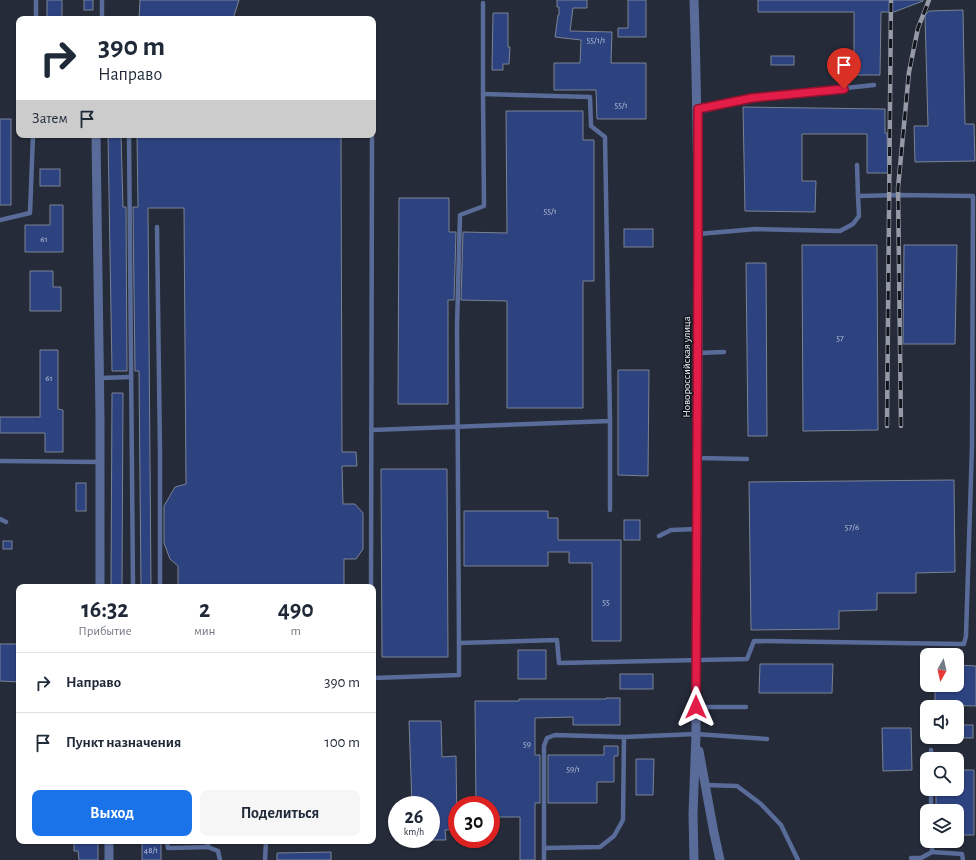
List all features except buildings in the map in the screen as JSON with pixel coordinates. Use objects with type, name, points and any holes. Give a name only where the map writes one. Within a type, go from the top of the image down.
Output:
[{"type":"street","name":"Новороссийская улица","points":[[694,0],[698,109],[696,734]]},
{"type":"street","points":[[96,138],[100,378],[100,584]]},
{"type":"street","points":[[696,734],[720,860]]},
{"type":"street","points":[[694,860],[693,814],[696,734]]},
{"type":"street","points":[[109,844],[109,860]]},
{"type":"lane","points":[[36,0],[36,16]]},
{"type":"lane","points":[[102,0],[102,16]]},
{"type":"lane","points":[[376,678],[459,675],[457,326],[460,215],[484,206],[483,3]]},
{"type":"lane","points":[[698,109],[752,98],[874,85]]},
{"type":"lane","points":[[483,94],[590,97],[591,126],[605,137],[610,510]]},
{"type":"lane","points":[[0,220],[30,213],[33,138]]},
{"type":"lane","points":[[129,138],[133,584]]},
{"type":"lane","points":[[371,584],[372,138]]},
{"type":"lane","points":[[698,234],[756,229],[840,231],[853,224],[859,216],[857,164]]},
{"type":"lane","points":[[459,643],[556,640],[559,664],[696,659],[747,659],[754,641],[964,644],[966,636],[972,446],[973,196],[858,196]]},
{"type":"lane","points":[[157,227],[160,584]]},
{"type":"lane","points":[[698,353],[724,352]]},
{"type":"lane","points":[[100,378],[131,377]]},
{"type":"lane","points":[[372,430],[610,421]]},
{"type":"lane","points":[[697,458],[747,459]]},
{"type":"lane","points":[[0,461],[100,462]]},
{"type":"lane","points":[[0,519],[6,522]]},
{"type":"lane","points":[[658,536],[670,530],[697,529]]},
{"type":"lane","points":[[696,707],[746,707]]},
{"type":"lane","points":[[544,860],[544,746],[547,738],[555,735],[624,736],[696,734],[767,739]]},
{"type":"lane","points":[[544,848],[600,847],[614,836],[623,820],[624,736]]},
{"type":"lane","points":[[705,785],[737,786],[761,804],[781,825],[798,860]]},
{"type":"lane","points":[[168,844],[168,848],[208,847],[218,851],[220,860]]},
{"type":"lane","points":[[266,844],[266,860]]},
{"type":"lane","points":[[911,858],[921,858],[932,852],[962,854],[963,860]]},
{"type":"railway","points":[[887,426],[891,0]]},
{"type":"railway","points":[[901,426],[898,188],[909,72],[918,28],[929,0]]},
{"type":"route","points":[[696,707],[698,109],[752,98],[844,89]]}]
